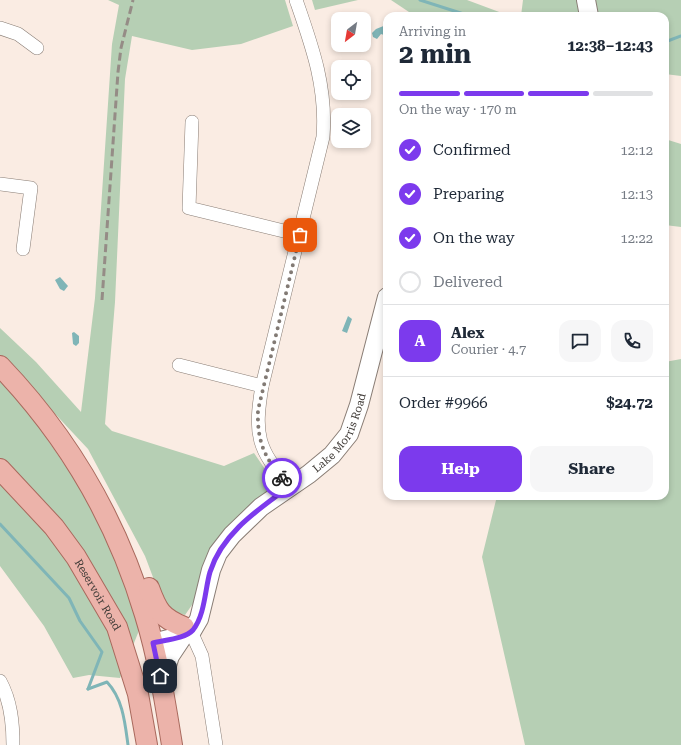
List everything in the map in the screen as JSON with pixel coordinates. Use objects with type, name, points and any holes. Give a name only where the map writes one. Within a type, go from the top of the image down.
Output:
[{"type":"main road","points":[[0,366],[74,445],[95,474],[137,556],[156,607],[161,615],[187,630]]},
{"type":"main road","points":[[36,406],[62,441],[87,481],[127,563],[162,681],[172,745]]},
{"type":"main road","name":"Reservoir Road","points":[[0,469],[54,528],[72,551],[93,584],[116,627],[138,694],[147,745]]},
{"type":"main road","points":[[116,627],[128,638],[149,640]]},
{"type":"main road","points":[[149,640],[137,661],[147,699],[155,745]]},
{"type":"street","points":[[586,0],[588,12]]},
{"type":"street","points":[[290,486],[272,466],[260,444],[257,431],[258,410],[262,386],[320,152],[324,117],[323,94],[319,73],[296,2]]},
{"type":"street","points":[[0,28],[18,34],[37,48]]},
{"type":"street","points":[[192,122],[189,208],[300,235]]},
{"type":"street","points":[[0,184],[30,188],[23,249]]},
{"type":"street","name":"Lake Morris Road","points":[[162,681],[170,656],[187,630],[199,619],[211,570],[218,554],[232,535],[261,507],[332,455],[349,434],[359,405],[383,312]]},
{"type":"street","points":[[179,364],[262,386]]},
{"type":"street","points":[[149,640],[187,630],[202,656],[216,745]]},
{"type":"street","points":[[0,681],[10,705],[13,745]]},
{"type":"green space","points":[[108,0],[285,0],[293,26],[241,44],[192,50],[132,36],[125,79],[115,302],[105,424],[112,431],[224,466],[254,453],[269,475],[267,497],[185,615],[165,609],[145,556],[88,449],[0,355],[0,328],[36,362],[81,412],[95,298],[112,44],[119,5]]},
{"type":"green space","points":[[312,0],[358,0],[315,10]]},
{"type":"green space","points":[[391,0],[467,0],[499,12],[409,12]]},
{"type":"green space","points":[[523,0],[681,0],[681,76],[669,74],[669,12],[522,12]]},
{"type":"green space","points":[[669,140],[681,144],[681,227],[669,226]]},
{"type":"green space","points":[[681,359],[681,745],[525,745],[482,557],[496,500],[669,500],[669,361]]},
{"type":"green space","points":[[0,379],[16,394],[100,516],[140,628],[120,678],[89,675],[73,678],[44,626],[0,566]]},
{"type":"water","points":[[383,26],[383,35],[381,34],[377,39],[373,37],[372,33],[376,29]]},
{"type":"water","points":[[60,277],[68,286],[64,291],[60,289],[55,280]]},
{"type":"water","points":[[348,316],[352,319],[347,333],[342,331]]},
{"type":"water","points":[[74,332],[79,336],[79,343],[76,346],[73,344],[72,333]]},
{"type":"waterway","points":[[420,0],[458,12]]},
{"type":"waterway","points":[[669,40],[681,36]]},
{"type":"waterway","points":[[0,524],[69,598],[80,621],[102,652],[88,689]]},
{"type":"waterway","points":[[88,689],[107,682],[117,696],[120,704],[126,728],[128,745]]},
{"type":"railway","points":[[102,300],[118,72],[121,48],[133,0]]},
{"type":"way so far","points":[[282,478],[272,466],[260,444],[257,431],[258,410],[262,386],[300,235]]},
{"type":"route","points":[[160,676],[153,643],[184,635],[192,631],[196,626],[211,570],[218,554],[244,521],[290,486],[282,478]]}]
